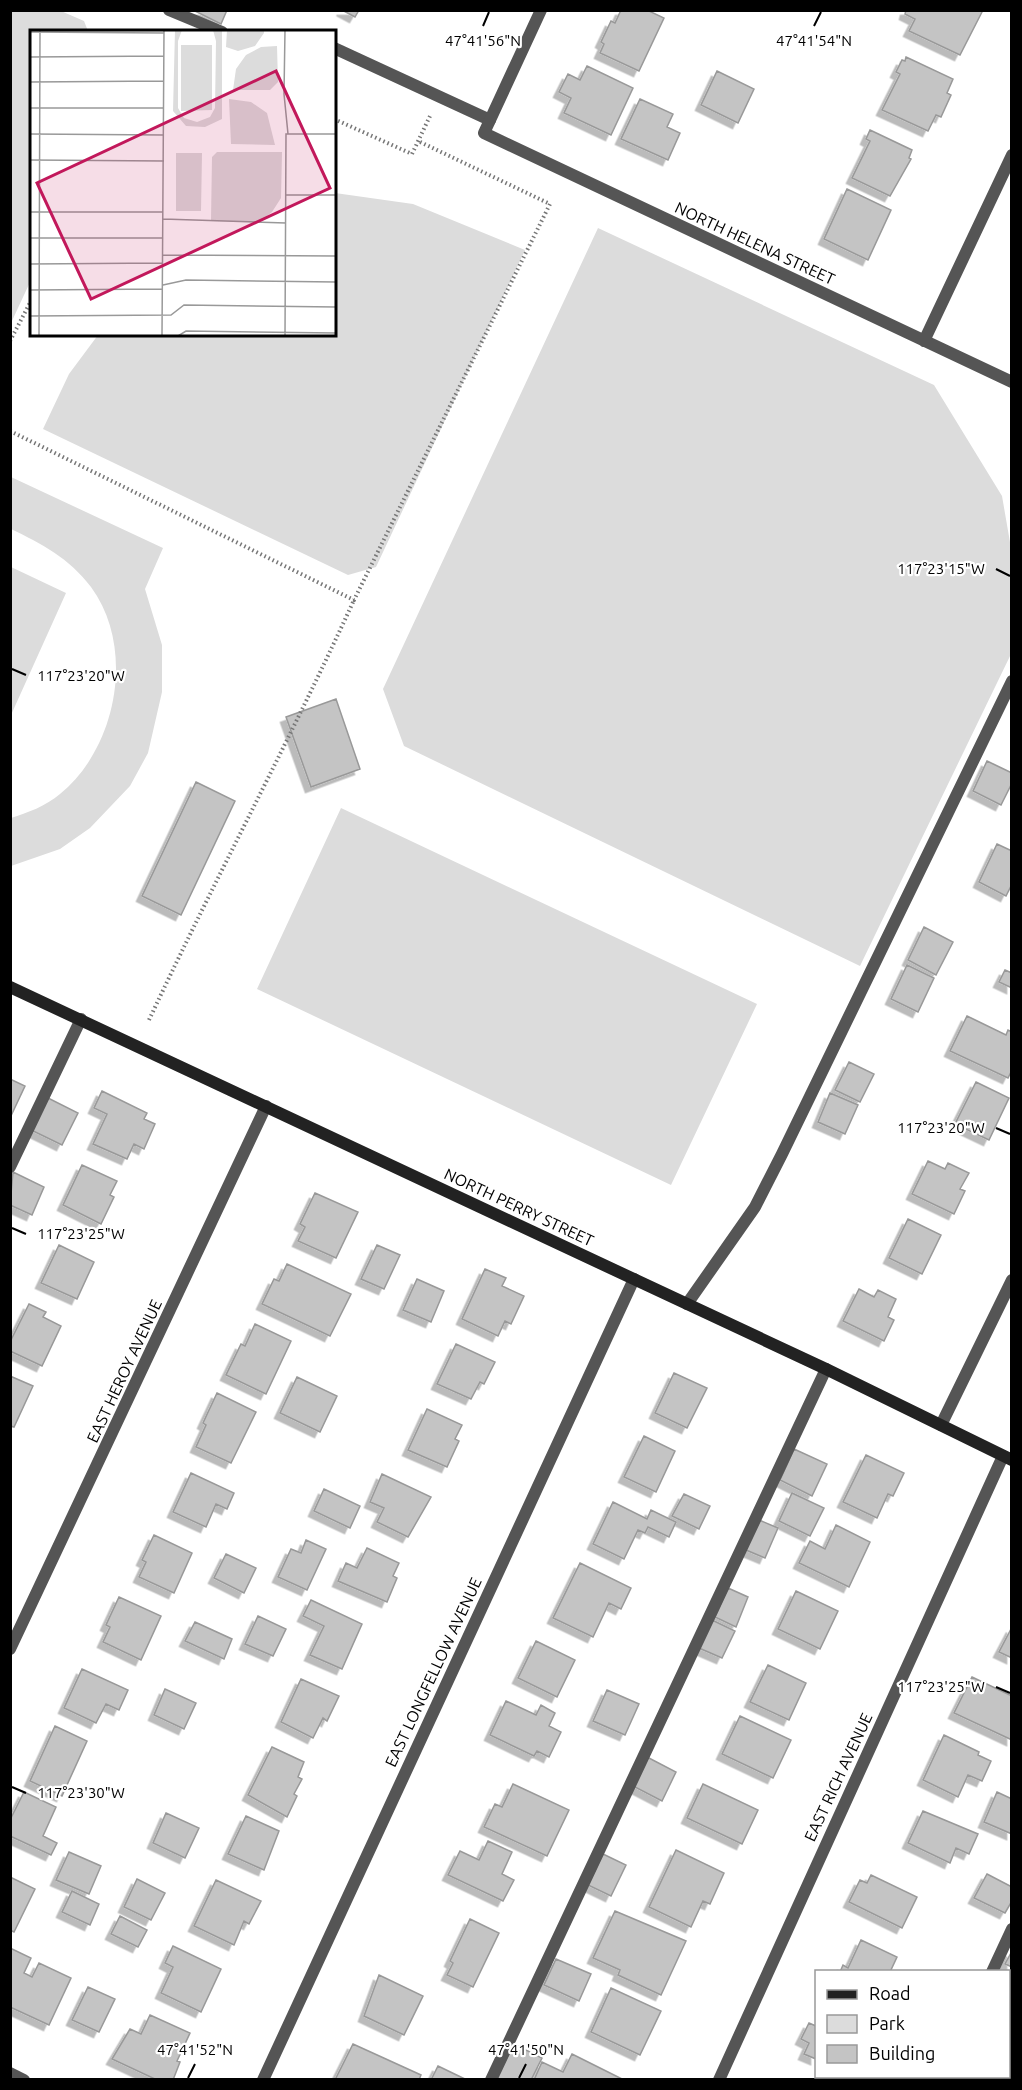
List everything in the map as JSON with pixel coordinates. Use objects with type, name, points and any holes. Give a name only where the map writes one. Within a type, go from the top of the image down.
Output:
[{"type":"street","points":[[169,10],[217,30]]},
{"type":"street","points":[[336,49],[490,120],[541,10]]},
{"type":"street","name":"NORTH HELENA STREET","points":[[490,120],[484,133],[1011,382]]},
{"type":"street","points":[[924,341],[1011,155]]},
{"type":"street","points":[[687,1304],[754,1207],[777,1165],[1011,681]]},
{"type":"street","name":"NORTH PERRY STREET","points":[[10,987],[826,1369],[1007,1458]]},
{"type":"street","points":[[10,1167],[81,1019]]},
{"type":"street","name":"EAST HEROY AVENUE","points":[[10,1649],[266,1106]]},
{"type":"street","name":"EAST LONGFELLOW AVENUE","points":[[263,2079],[634,1279]]},
{"type":"street","points":[[941,1425],[1011,1280]]},
{"type":"street","points":[[490,2079],[826,1369]]},
{"type":"street","name":"EAST RICH AVENUE","points":[[719,2079],[1007,1458]]},
{"type":"street","points":[[992,1970],[1011,1929]]},
{"type":"street","points":[[10,2073],[24,2079]]},
{"type":"path","points":[[149,1020],[241,827],[315,686],[354,600],[550,204],[418,141],[412,154],[336,120]]},
{"type":"path","points":[[10,341],[30,303]]},
{"type":"path","points":[[10,431],[354,600]]},
{"type":"green space","points":[[11,10],[61,11],[84,21],[88,30],[30,30],[30,282],[11,323]]},
{"type":"green space","points":[[336,193],[413,204],[525,250],[376,567],[348,575],[43,429],[69,374],[97,336],[336,336]]},
{"type":"green space","points":[[598,228],[934,385],[1002,496],[1011,548],[1011,654],[860,966],[404,746],[383,689]]},
{"type":"green space","points":[[11,477],[163,548],[145,589],[162,645],[162,692],[148,753],[130,786],[90,828],[60,849],[11,866],[11,818],[49,802],[80,774],[95,751],[107,724],[114,696],[116,667],[113,639],[105,612],[91,587],[64,560],[44,546],[11,529]]},
{"type":"green space","points":[[11,567],[66,593],[11,715]]},
{"type":"green space","points":[[341,808],[757,1004],[671,1185],[257,989]]},
{"type":"building","points":[[193,10],[227,10],[221,24]]},
{"type":"building","points":[[342,10],[359,10],[355,17]]},
{"type":"building","points":[[621,10],[647,10],[664,18],[639,71],[600,53],[604,44],[601,42],[611,21],[615,23]]},
{"type":"building","points":[[906,10],[983,10],[960,55],[909,31],[915,19],[905,14]]},
{"type":"building","points":[[906,57],[953,79],[947,93],[951,95],[941,117],[936,115],[928,131],[882,110],[900,74],[896,72]]},
{"type":"building","points":[[587,66],[633,88],[611,135],[564,113],[571,98],[559,92],[568,74],[580,80]]},
{"type":"building","points":[[717,71],[754,89],[738,123],[701,105]]},
{"type":"building","points":[[640,99],[673,114],[667,127],[680,133],[668,160],[621,139]]},
{"type":"building","points":[[870,130],[912,150],[909,158],[911,159],[890,196],[852,178],[870,141],[866,139]]},
{"type":"building","points":[[847,189],[891,210],[868,260],[824,239]]},
{"type":"building","points":[[336,699],[360,769],[311,787],[286,717]]},
{"type":"building","points":[[987,761],[1012,773],[1012,783],[1001,805],[973,791]]},
{"type":"building","points":[[196,782],[235,801],[181,915],[142,896]]},
{"type":"building","points":[[997,844],[1012,851],[1012,884],[1006,896],[979,882]]},
{"type":"building","points":[[924,927],[953,942],[936,975],[908,960]]},
{"type":"building","points":[[907,965],[934,978],[918,1012],[891,999]]},
{"type":"building","points":[[1005,970],[1012,973],[1012,988],[999,982]]},
{"type":"building","points":[[967,1016],[1006,1035],[1008,1030],[1012,1032],[1012,1070],[1008,1078],[950,1051]]},
{"type":"building","points":[[849,1062],[874,1074],[860,1102],[835,1090]]},
{"type":"building","points":[[10,1079],[25,1086],[10,1118]]},
{"type":"building","points":[[976,1082],[1009,1098],[989,1140],[955,1124]]},
{"type":"building","points":[[102,1091],[147,1113],[144,1119],[155,1124],[144,1149],[134,1144],[127,1159],[93,1144],[107,1114],[94,1108]]},
{"type":"building","points":[[830,1093],[858,1105],[845,1134],[818,1122]]},
{"type":"building","points":[[46,1097],[78,1113],[62,1145],[29,1129]]},
{"type":"building","points":[[928,1161],[945,1169],[948,1163],[969,1173],[960,1189],[965,1191],[954,1214],[912,1194]]},
{"type":"building","points":[[82,1165],[117,1181],[110,1195],[114,1197],[101,1224],[63,1205]]},
{"type":"building","points":[[13,1172],[44,1187],[32,1215],[10,1205]]},
{"type":"building","points":[[315,1193],[358,1212],[336,1258],[298,1241],[305,1227],[300,1224]]},
{"type":"building","points":[[908,1219],[941,1235],[922,1274],[889,1258]]},
{"type":"building","points":[[59,1245],[94,1262],[77,1299],[41,1283]]},
{"type":"building","points":[[377,1245],[400,1255],[384,1289],[361,1279]]},
{"type":"building","points":[[287,1264],[351,1294],[330,1336],[262,1304],[274,1279],[279,1281]]},
{"type":"building","points":[[485,1269],[506,1278],[502,1286],[524,1296],[511,1324],[505,1321],[498,1336],[462,1319]]},
{"type":"building","points":[[417,1279],[444,1291],[431,1322],[403,1310]]},
{"type":"building","points":[[859,1289],[874,1297],[878,1290],[896,1299],[888,1317],[894,1320],[884,1341],[843,1321]]},
{"type":"building","points":[[29,1304],[46,1312],[43,1317],[61,1326],[42,1366],[10,1351],[10,1342]]},
{"type":"building","points":[[255,1324],[291,1341],[266,1394],[226,1375],[241,1344],[245,1346]]},
{"type":"building","points":[[456,1344],[495,1362],[484,1384],[480,1382],[471,1399],[437,1384]]},
{"type":"building","points":[[674,1373],[707,1388],[687,1428],[655,1413]]},
{"type":"building","points":[[10,1376],[33,1386],[14,1427],[10,1426]]},
{"type":"building","points":[[297,1377],[337,1396],[320,1432],[280,1413]]},
{"type":"building","points":[[217,1393],[256,1412],[231,1463],[196,1447],[206,1425],[203,1423]]},
{"type":"building","points":[[427,1409],[462,1425],[455,1439],[459,1441],[447,1467],[408,1450]]},
{"type":"building","points":[[644,1436],[675,1451],[656,1492],[624,1477]]},
{"type":"building","points":[[794,1449],[827,1464],[812,1496],[780,1480]]},
{"type":"building","points":[[866,1455],[904,1473],[893,1496],[888,1494],[877,1518],[843,1502]]},
{"type":"building","points":[[191,1473],[234,1493],[227,1509],[216,1504],[206,1527],[173,1512]]},
{"type":"building","points":[[382,1474],[431,1497],[408,1537],[377,1522],[384,1508],[370,1502]]},
{"type":"building","points":[[324,1489],[360,1506],[350,1528],[314,1511]]},
{"type":"building","points":[[792,1493],[824,1508],[810,1536],[779,1521]]},
{"type":"building","points":[[684,1494],[710,1506],[699,1529],[672,1516]]},
{"type":"building","points":[[613,1502],[647,1519],[651,1510],[676,1522],[669,1537],[648,1527],[645,1533],[638,1530],[624,1559],[593,1544]]},
{"type":"building","points":[[759,1520],[778,1528],[765,1558],[746,1550]]},
{"type":"building","points":[[836,1525],[870,1542],[849,1587],[799,1563],[810,1541],[825,1549]]},
{"type":"building","points":[[154,1535],[192,1553],[174,1593],[139,1577],[146,1562],[142,1560]]},
{"type":"building","points":[[306,1540],[326,1549],[307,1590],[278,1577],[291,1549],[301,1553]]},
{"type":"building","points":[[367,1548],[399,1563],[393,1576],[397,1578],[387,1602],[338,1581],[346,1563],[357,1568]]},
{"type":"building","points":[[226,1554],[256,1568],[244,1593],[214,1578]]},
{"type":"building","points":[[580,1563],[631,1588],[621,1609],[609,1603],[593,1637],[553,1618]]},
{"type":"building","points":[[728,1588],[748,1597],[736,1627],[715,1617]]},
{"type":"building","points":[[796,1591],[838,1611],[820,1649],[778,1629]]},
{"type":"building","points":[[119,1597],[161,1616],[141,1660],[103,1642],[110,1627],[106,1625]]},
{"type":"building","points":[[311,1600],[362,1624],[342,1669],[310,1655],[324,1626],[303,1616]]},
{"type":"building","points":[[258,1616],[286,1629],[273,1656],[245,1644]]},
{"type":"building","points":[[712,1620],[735,1631],[722,1658],[699,1648]]},
{"type":"building","points":[[195,1622],[232,1639],[224,1659],[185,1641]]},
{"type":"building","points":[[1012,1627],[1012,1658],[999,1652]]},
{"type":"building","points":[[536,1641],[575,1660],[557,1697],[518,1678]]},
{"type":"building","points":[[768,1665],[806,1683],[789,1720],[750,1702]]},
{"type":"building","points":[[82,1669],[128,1690],[119,1710],[106,1704],[96,1723],[64,1708]]},
{"type":"building","points":[[972,1677],[1012,1696],[1012,1740],[954,1713]]},
{"type":"building","points":[[301,1679],[339,1696],[327,1721],[323,1718],[313,1738],[281,1722]]},
{"type":"building","points":[[165,1689],[196,1703],[184,1729],[154,1715]]},
{"type":"building","points":[[607,1690],[639,1704],[625,1735],[593,1721]]},
{"type":"building","points":[[506,1701],[536,1715],[541,1705],[555,1713],[549,1726],[561,1732],[549,1757],[537,1751],[534,1756],[490,1735]]},
{"type":"building","points":[[740,1716],[791,1740],[773,1778],[722,1754]]},
{"type":"building","points":[[55,1726],[87,1741],[62,1796],[30,1781]]},
{"type":"building","points":[[944,1735],[979,1752],[978,1755],[991,1761],[982,1781],[968,1775],[958,1797],[923,1780]]},
{"type":"building","points":[[272,1747],[304,1762],[298,1777],[302,1779],[294,1794],[297,1796],[287,1817],[248,1795]]},
{"type":"building","points":[[647,1757],[676,1772],[662,1801],[633,1786]]},
{"type":"building","points":[[513,1784],[569,1810],[547,1856],[484,1827],[495,1804],[502,1807]]},
{"type":"building","points":[[703,1784],[758,1810],[742,1844],[687,1818]]},
{"type":"building","points":[[24,1792],[56,1807],[43,1836],[57,1843],[51,1855],[10,1836],[10,1820]]},
{"type":"building","points":[[997,1792],[1012,1799],[1012,1834],[984,1822]]},
{"type":"building","points":[[923,1811],[978,1834],[969,1854],[956,1848],[950,1863],[908,1843]]},
{"type":"building","points":[[166,1813],[199,1828],[185,1858],[153,1843]]},
{"type":"building","points":[[246,1816],[279,1831],[264,1870],[228,1854]]},
{"type":"building","points":[[488,1841],[512,1852],[502,1874],[514,1880],[503,1901],[448,1875],[460,1851],[479,1860]]},
{"type":"building","points":[[676,1850],[724,1873],[710,1904],[703,1901],[691,1927],[649,1907]]},
{"type":"building","points":[[69,1852],[101,1866],[89,1894],[56,1880]]},
{"type":"building","points":[[603,1854],[626,1865],[611,1896],[588,1885]]},
{"type":"building","points":[[987,1874],[1012,1887],[1012,1901],[1005,1913],[974,1898]]},
{"type":"building","points":[[871,1875],[917,1897],[902,1928],[849,1902],[860,1880],[867,1883]]},
{"type":"building","points":[[10,1877],[35,1889],[14,1932],[10,1930]]},
{"type":"building","points":[[137,1879],[165,1893],[151,1920],[124,1907]]},
{"type":"building","points":[[216,1880],[261,1901],[249,1924],[244,1921],[234,1945],[194,1926]]},
{"type":"building","points":[[72,1891],[99,1904],[90,1925],[62,1912]]},
{"type":"building","points":[[615,1911],[686,1941],[661,1995],[618,1975],[620,1970],[593,1958]]},
{"type":"building","points":[[120,1916],[147,1930],[138,1947],[111,1934]]},
{"type":"building","points":[[470,1919],[499,1933],[473,1987],[447,1975],[453,1963],[450,1961]]},
{"type":"building","points":[[861,1940],[897,1957],[891,1970],[841,1970],[843,1965],[848,1968]]},
{"type":"building","points":[[173,1946],[221,1969],[201,2012],[161,1993],[173,1967],[165,1963]]},
{"type":"building","points":[[10,1948],[31,1958],[24,1973],[32,1977],[39,1963],[71,1978],[49,2025],[10,2007]]},
{"type":"building","points":[[1012,1951],[1012,1967],[1005,1964]]},
{"type":"building","points":[[556,1959],[591,1974],[579,2001],[544,1985]]},
{"type":"building","points":[[379,1975],[423,1996],[404,2035],[364,2016]]},
{"type":"building","points":[[88,1987],[115,1999],[99,2032],[72,2020]]},
{"type":"building","points":[[611,1988],[661,2011],[640,2055],[591,2032]]},
{"type":"building","points":[[1010,2006],[1012,2006],[1010,2032]]},
{"type":"building","points":[[150,2015],[190,2033],[177,2061],[180,2062],[173,2080],[157,2080],[112,2059],[130,2029],[141,2034]]},
{"type":"building","points":[[809,2023],[815,2026],[815,2059],[804,2054],[809,2043],[801,2039]]},
{"type":"building","points":[[353,2044],[421,2075],[419,2080],[335,2080]]},
{"type":"building","points":[[514,2044],[542,2058],[531,2080],[496,2080]]},
{"type":"building","points":[[572,2054],[624,2080],[534,2080],[542,2062],[563,2072]]},
{"type":"building","points":[[438,2066],[467,2080],[431,2080]]}]
